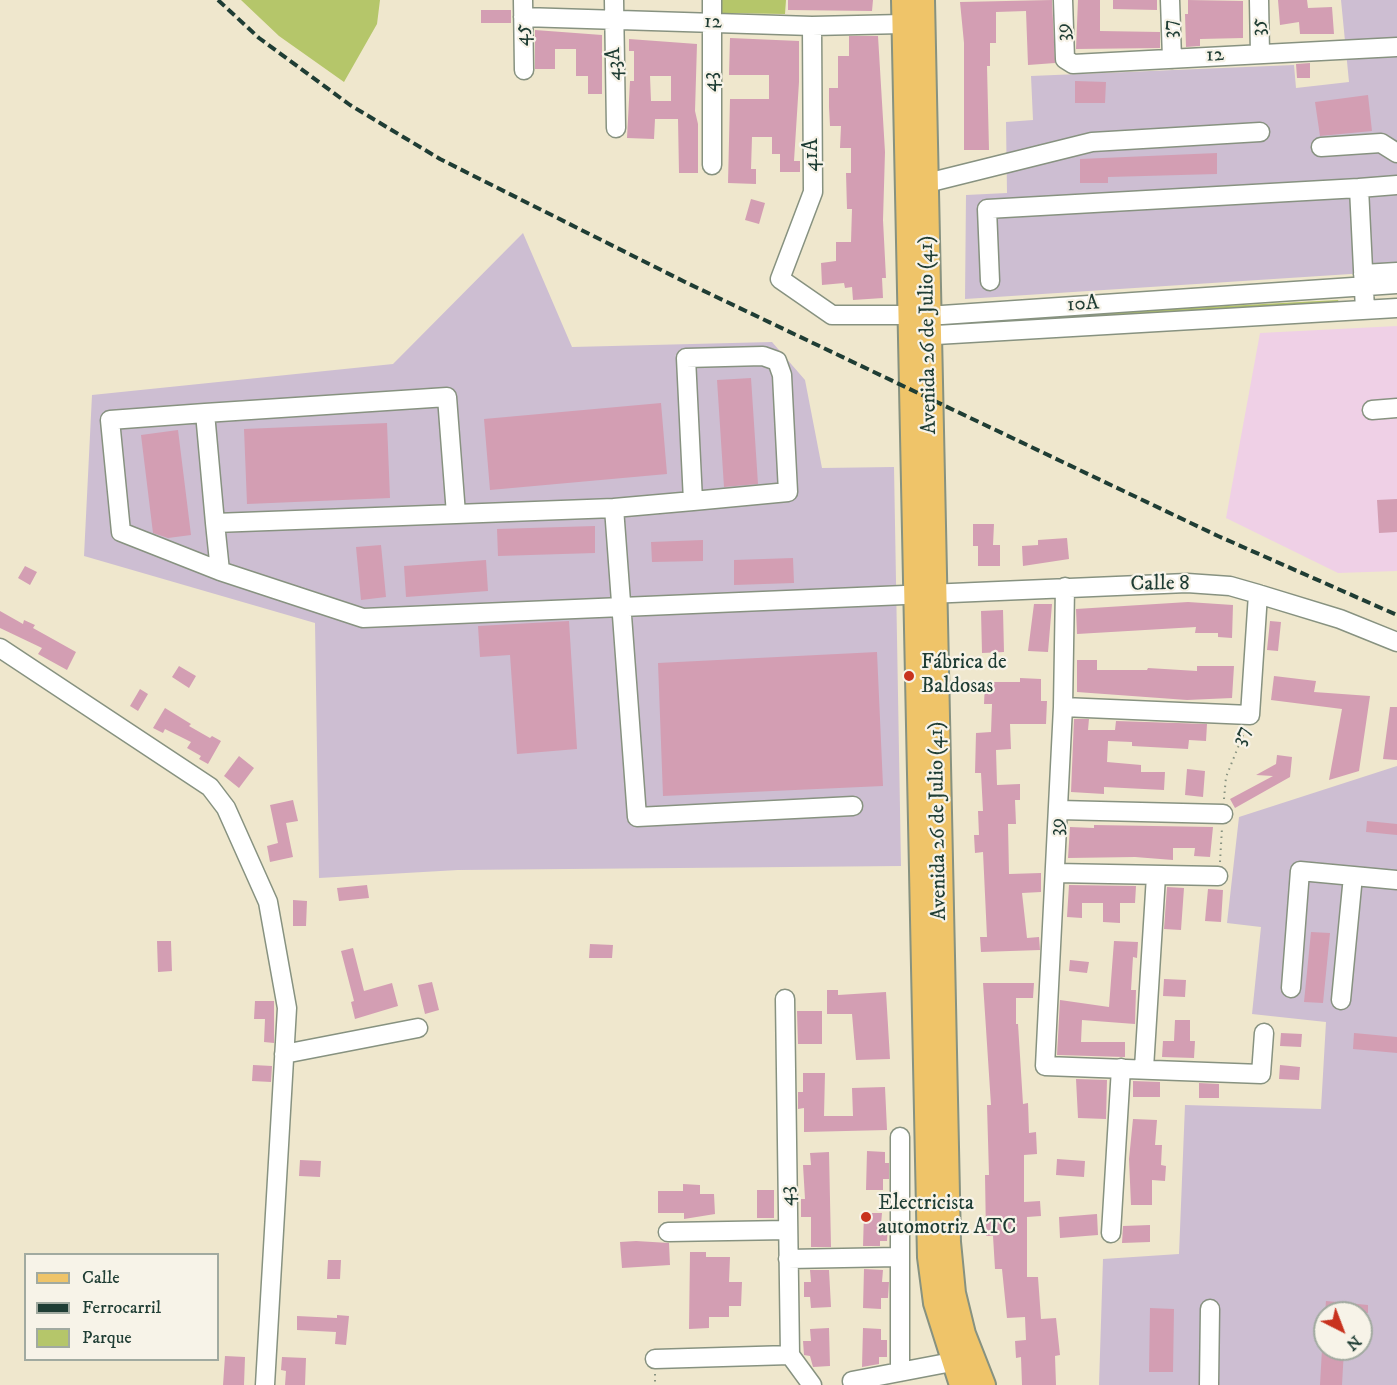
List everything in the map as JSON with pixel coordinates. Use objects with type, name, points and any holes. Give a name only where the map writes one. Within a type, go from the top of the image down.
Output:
[{"type":"main road","name":"Avenida 26 de Julio (41)","points":[[903,0],[919,326],[924,594],[929,1257],[935,1303],[961,1385]]},
{"type":"main road","name":"Avenida 26 de Julio (41)","points":[[919,326],[927,183],[923,0]]},
{"type":"main road","name":"Avenida 26 de Julio (41)","points":[[924,594],[949,1242],[954,1293],[964,1334],[984,1385]]},
{"type":"street","name":"43A","points":[[614,0],[616,128]]},
{"type":"street","name":"43","points":[[712,0],[712,165]]},
{"type":"street","name":"39","points":[[1063,0],[1065,59],[1069,62]]},
{"type":"street","name":"37","points":[[1170,0],[1172,58]]},
{"type":"street","name":"35","points":[[1258,0],[1260,54]]},
{"type":"street","name":"12","points":[[523,9],[614,20],[812,26],[903,24]]},
{"type":"street","name":"45","points":[[523,9],[524,70]]},
{"type":"street","name":"41A","points":[[780,279],[813,192],[812,26]]},
{"type":"street","name":"12","points":[[1069,62],[1397,47]]},
{"type":"street","points":[[927,183],[1092,142],[1260,132]]},
{"type":"street","points":[[1321,147],[1381,143],[1397,153]]},
{"type":"street","points":[[990,281],[987,209],[1397,185]]},
{"type":"street","points":[[1359,188],[1365,310]]},
{"type":"street","points":[[1363,280],[1397,272]]},
{"type":"street","name":"10A","points":[[780,279],[832,315],[919,326],[1397,308]]},
{"type":"street","name":"10A","points":[[919,326],[1363,280],[1397,284]]},
{"type":"street","points":[[215,523],[614,508],[693,501],[788,492],[782,375],[777,361],[763,356],[686,358],[693,501]]},
{"type":"street","points":[[220,571],[205,413],[447,397],[456,514]]},
{"type":"street","points":[[1372,410],[1397,408]]},
{"type":"street","name":"Calle 8","points":[[205,413],[110,420],[121,532],[220,571],[363,618],[1187,583],[1230,586],[1340,619],[1397,642]]},
{"type":"street","points":[[614,508],[637,817],[853,806]]},
{"type":"street","name":"39","points":[[1065,587],[1059,810],[1045,1066],[1121,1068]]},
{"type":"street","name":"37","points":[[1251,715],[1258,594]]},
{"type":"street","points":[[0,648],[210,786],[226,808],[268,902],[287,1008],[266,1385]]},
{"type":"street","points":[[1063,707],[1251,715]]},
{"type":"street","points":[[1059,810],[1223,814]]},
{"type":"street","points":[[1291,988],[1300,871],[1397,880]]},
{"type":"street","points":[[1055,873],[1218,876]]},
{"type":"street","points":[[1143,1068],[1156,876]]},
{"type":"street","points":[[1341,1000],[1353,876]]},
{"type":"street","name":"43","points":[[785,999],[790,1355]]},
{"type":"street","points":[[284,1054],[418,1028]]},
{"type":"street","points":[[1111,1233],[1121,1068],[1261,1074],[1264,1034]]},
{"type":"street","points":[[900,1137],[898,1257],[900,1372]]},
{"type":"street","points":[[668,1232],[788,1230]]},
{"type":"street","points":[[788,1259],[898,1257]]},
{"type":"street","points":[[1209,1385],[1210,1309]]},
{"type":"street","points":[[655,1359],[790,1355],[812,1385]]},
{"type":"street","points":[[852,1381],[952,1362]]},
{"type":"path","name":"37","points":[[1218,876],[1226,777],[1251,715]]},
{"type":"shaded area","points":[[1341,0],[1397,0],[1397,271],[965,299],[966,195],[1007,193],[1006,122],[1033,120],[1031,76],[1294,65],[1296,88],[1349,82]]},
{"type":"shaded area","points":[[523,233],[572,347],[772,342],[805,380],[822,468],[894,467],[901,866],[458,870],[319,878],[315,623],[84,556],[92,395],[393,364]]},
{"type":"shaded area","points":[[1397,326],[1397,571],[1338,573],[1226,518],[1260,333]]},
{"type":"shaded area","points":[[1397,766],[1397,1385],[1099,1385],[1103,1259],[1179,1254],[1185,1105],[1321,1109],[1326,1022],[1252,1014],[1261,927],[1227,923],[1239,817]]},
{"type":"green space","points":[[241,0],[380,0],[377,24],[344,82],[279,36]]},
{"type":"green space","points":[[720,0],[786,0],[785,14],[720,13]]},
{"type":"green space","points":[[1338,300],[1340,304],[1005,324],[1004,318]]},
{"type":"building","points":[[788,0],[873,0],[872,11],[788,10]]},
{"type":"building","points":[[1052,0],[1055,63],[1028,65],[1026,11],[996,12],[996,43],[990,43],[990,66],[987,66],[989,150],[964,150],[964,43],[960,2]]},
{"type":"building","points":[[1078,0],[1100,0],[1100,31],[1160,32],[1160,48],[1076,49]]},
{"type":"building","points":[[1113,0],[1157,0],[1157,10],[1113,9]]},
{"type":"building","points":[[1188,0],[1243,1],[1243,38],[1200,39],[1200,46],[1186,47],[1185,14],[1188,14]]},
{"type":"building","points":[[1278,0],[1307,0],[1308,8],[1332,7],[1334,34],[1300,34],[1299,22],[1280,25]]},
{"type":"building","points":[[481,10],[511,10],[511,23],[481,23]]},
{"type":"building","points":[[535,30],[602,35],[602,94],[588,94],[588,76],[576,76],[576,49],[555,49],[555,69],[535,69]]},
{"type":"building","points":[[849,36],[878,36],[885,152],[883,220],[886,278],[882,278],[883,298],[853,300],[852,287],[845,288],[844,283],[822,285],[821,263],[836,261],[836,242],[851,242],[852,209],[847,209],[846,173],[851,173],[851,148],[840,148],[841,126],[830,126],[829,107],[829,88],[838,88],[838,56],[849,56]]},
{"type":"building","points":[[730,38],[799,41],[794,161],[800,161],[800,172],[780,172],[780,154],[772,154],[772,137],[752,137],[751,169],[756,169],[756,184],[728,183],[730,99],[769,99],[769,75],[729,75]]},
{"type":"building","points":[[629,39],[697,44],[695,111],[698,124],[698,173],[679,173],[678,119],[655,119],[654,139],[627,138],[630,81],[634,81],[634,51],[629,51]],"holes":[[[650,76],[671,76],[671,101],[651,101]]]},
{"type":"building","points":[[1310,63],[1310,78],[1297,78],[1296,64]]},
{"type":"building","points":[[1075,81],[1106,82],[1105,103],[1075,103]]},
{"type":"building","points":[[1368,95],[1372,131],[1320,136],[1315,102]]},
{"type":"building","points":[[1217,153],[1217,174],[1108,177],[1108,183],[1080,183],[1080,159]]},
{"type":"building","points":[[751,199],[765,203],[759,224],[745,220]]},
{"type":"building","points":[[751,378],[758,484],[724,487],[717,380]]},
{"type":"building","points":[[661,403],[667,474],[490,490],[484,419]]},
{"type":"building","points":[[387,423],[390,498],[247,504],[244,429]]},
{"type":"building","points":[[178,430],[191,535],[168,538],[153,533],[141,435]]},
{"type":"building","points":[[1397,499],[1397,532],[1379,533],[1377,500]]},
{"type":"building","points":[[973,524],[994,524],[993,545],[1000,545],[1000,566],[978,566],[978,546],[973,546]]},
{"type":"building","points":[[595,526],[595,553],[498,556],[497,529]]},
{"type":"building","points":[[1067,538],[1069,559],[1023,566],[1022,546],[1038,545],[1038,540]]},
{"type":"building","points":[[703,540],[703,561],[652,562],[651,542]]},
{"type":"building","points":[[381,545],[386,597],[361,600],[356,547]]},
{"type":"building","points":[[793,558],[794,583],[734,585],[734,560]]},
{"type":"building","points":[[486,560],[488,591],[406,597],[404,566]]},
{"type":"building","points":[[25,566],[37,572],[30,585],[18,578]]},
{"type":"building","points":[[1188,602],[1233,605],[1232,638],[1218,637],[1218,633],[1195,633],[1196,627],[1077,634],[1076,609]]},
{"type":"building","points":[[1034,604],[1052,604],[1048,652],[1028,651]]},
{"type":"building","points":[[1003,610],[1004,652],[982,653],[981,611]]},
{"type":"building","points":[[0,611],[23,624],[24,620],[35,625],[33,628],[76,652],[67,670],[38,654],[42,648],[0,628]]},
{"type":"building","points":[[569,621],[577,749],[517,754],[510,655],[480,657],[478,626]]},
{"type":"building","points":[[1270,621],[1281,622],[1278,651],[1267,650]]},
{"type":"building","points":[[877,652],[883,786],[663,796],[658,663]]},
{"type":"building","points":[[1077,660],[1097,660],[1097,670],[1147,670],[1148,668],[1197,671],[1197,666],[1234,666],[1232,698],[1187,700],[1077,692]]},
{"type":"building","points":[[179,666],[196,676],[189,688],[172,677]]},
{"type":"building","points":[[1274,676],[1316,681],[1314,692],[1370,696],[1359,771],[1329,780],[1342,709],[1271,700]]},
{"type":"building","points":[[1020,678],[1041,679],[1041,701],[1047,701],[1046,724],[1010,724],[1011,749],[996,750],[997,785],[1020,784],[1020,800],[1015,800],[1016,824],[1008,824],[1009,874],[1041,873],[1041,892],[1022,893],[1027,938],[1039,937],[1040,950],[981,952],[980,937],[987,937],[983,852],[975,853],[974,835],[979,835],[978,811],[983,811],[981,773],[975,773],[976,733],[991,732],[992,704],[984,704],[985,682],[1020,682]]},
{"type":"building","points":[[140,689],[148,694],[138,711],[130,706]]},
{"type":"building","points":[[1390,707],[1397,707],[1397,760],[1383,759]]},
{"type":"building","points":[[165,708],[191,724],[189,726],[210,738],[212,736],[221,741],[208,764],[199,759],[201,756],[187,748],[191,742],[165,729],[163,733],[153,728]]},
{"type":"building","points":[[1074,719],[1089,719],[1088,730],[1115,730],[1116,721],[1207,724],[1206,741],[1189,740],[1188,749],[1132,746],[1132,742],[1108,741],[1107,762],[1141,765],[1141,772],[1165,772],[1164,790],[1104,787],[1104,794],[1071,792]]},
{"type":"building","points":[[1277,755],[1292,757],[1290,777],[1235,808],[1230,799],[1273,776],[1256,775],[1276,764]]},
{"type":"building","points":[[239,756],[254,768],[239,788],[224,776]]},
{"type":"building","points":[[1187,769],[1205,771],[1203,797],[1185,795]]},
{"type":"building","points":[[293,800],[298,821],[286,823],[293,857],[270,862],[267,846],[278,843],[270,805]]},
{"type":"building","points":[[1367,821],[1397,824],[1397,835],[1366,832]]},
{"type":"building","points":[[1094,825],[1213,827],[1210,857],[1194,856],[1195,848],[1173,848],[1173,860],[1135,857],[1068,858],[1070,827],[1094,828]]},
{"type":"building","points":[[367,885],[369,898],[339,901],[337,888]]},
{"type":"building","points":[[1069,885],[1136,886],[1135,903],[1120,903],[1120,923],[1103,922],[1103,903],[1082,903],[1082,918],[1067,917]]},
{"type":"building","points":[[1167,887],[1184,888],[1181,930],[1164,929]]},
{"type":"building","points":[[1208,889],[1223,890],[1221,922],[1205,921]]},
{"type":"building","points":[[293,900],[307,901],[306,926],[293,926]]},
{"type":"building","points":[[1311,932],[1330,933],[1323,1003],[1304,1002]]},
{"type":"building","points":[[157,941],[171,941],[172,971],[158,972]]},
{"type":"building","points":[[1114,941],[1138,942],[1137,958],[1133,957],[1131,990],[1136,990],[1135,1024],[1082,1020],[1081,1042],[1125,1042],[1125,1057],[1057,1055],[1060,1000],[1109,1007]]},
{"type":"building","points":[[590,944],[613,945],[612,958],[589,958]]},
{"type":"building","points":[[353,948],[364,991],[392,983],[398,1006],[355,1019],[351,1002],[354,1001],[341,951]]},
{"type":"building","points":[[1070,960],[1089,962],[1087,973],[1069,971]]},
{"type":"building","points":[[1164,979],[1186,980],[1185,997],[1163,996]]},
{"type":"building","points":[[432,982],[439,1010],[425,1014],[418,985]]},
{"type":"building","points":[[983,983],[1034,983],[1033,998],[1016,998],[1023,1104],[1028,1103],[1029,1133],[1036,1132],[1037,1154],[1024,1155],[1024,1202],[1040,1201],[1041,1216],[1027,1217],[1027,1277],[1038,1277],[1041,1319],[1056,1318],[1060,1355],[1055,1356],[1056,1385],[1022,1385],[1021,1357],[1016,1358],[1015,1341],[1026,1340],[1025,1317],[1007,1318],[1002,1269],[995,1269],[993,1236],[986,1236],[985,1175],[989,1175],[987,1105],[991,1105]]},
{"type":"building","points":[[827,990],[838,990],[838,995],[886,992],[890,1059],[856,1060],[852,1014],[827,1014]]},
{"type":"building","points":[[255,1001],[274,1001],[274,1043],[264,1042],[265,1019],[254,1019]]},
{"type":"building","points":[[797,1011],[822,1011],[822,1044],[798,1044]]},
{"type":"building","points":[[1175,1020],[1190,1020],[1190,1041],[1195,1041],[1194,1058],[1162,1057],[1163,1041],[1174,1041]]},
{"type":"building","points":[[1281,1033],[1302,1034],[1301,1047],[1280,1046]]},
{"type":"building","points":[[1354,1033],[1397,1037],[1397,1053],[1353,1049]]},
{"type":"building","points":[[253,1065],[272,1066],[271,1082],[252,1081]]},
{"type":"building","points":[[1280,1065],[1300,1067],[1299,1080],[1279,1079]]},
{"type":"building","points":[[803,1073],[825,1073],[824,1116],[853,1116],[852,1088],[885,1087],[887,1130],[804,1132],[804,1108],[798,1109],[798,1092],[803,1092]]},
{"type":"building","points":[[1076,1079],[1107,1080],[1106,1119],[1078,1118]]},
{"type":"building","points":[[1133,1081],[1160,1082],[1160,1097],[1133,1097]]},
{"type":"building","points":[[1199,1083],[1219,1084],[1219,1098],[1199,1098]]},
{"type":"building","points":[[1133,1119],[1157,1120],[1155,1145],[1162,1145],[1161,1165],[1166,1166],[1165,1181],[1152,1180],[1152,1205],[1131,1205],[1129,1159]]},
{"type":"building","points":[[867,1151],[885,1152],[885,1163],[889,1163],[889,1179],[883,1179],[883,1190],[866,1190]]},
{"type":"building","points":[[829,1152],[831,1247],[811,1247],[811,1217],[801,1217],[801,1199],[805,1199],[803,1165],[811,1165],[810,1153]]},
{"type":"building","points":[[1057,1159],[1085,1161],[1084,1177],[1056,1175]]},
{"type":"building","points":[[300,1160],[321,1161],[320,1177],[299,1176]]},
{"type":"building","points":[[683,1184],[700,1185],[700,1194],[714,1194],[715,1214],[684,1219],[684,1213],[658,1213],[658,1191],[683,1191]]},
{"type":"building","points":[[757,1190],[774,1190],[774,1218],[757,1218]]},
{"type":"building","points":[[864,1213],[882,1213],[881,1224],[888,1224],[887,1241],[880,1241],[880,1246],[863,1246]]},
{"type":"building","points":[[1097,1214],[1098,1235],[1060,1238],[1059,1217]]},
{"type":"building","points":[[1150,1225],[1150,1242],[1122,1243],[1123,1226]]},
{"type":"building","points":[[620,1242],[669,1243],[670,1265],[622,1268]]},
{"type":"building","points":[[690,1252],[706,1252],[706,1257],[730,1257],[729,1282],[742,1282],[741,1306],[729,1306],[729,1317],[709,1317],[709,1328],[689,1329]]},
{"type":"building","points":[[328,1260],[341,1260],[340,1279],[327,1279]]},
{"type":"building","points":[[864,1269],[883,1270],[882,1282],[889,1282],[888,1298],[881,1298],[881,1309],[863,1308]]},
{"type":"building","points":[[810,1270],[829,1270],[831,1307],[811,1308],[810,1297],[804,1297],[804,1282],[811,1282]]},
{"type":"building","points":[[1150,1308],[1174,1309],[1173,1372],[1149,1372]]},
{"type":"building","points":[[337,1315],[349,1316],[346,1345],[335,1344],[336,1332],[297,1330],[297,1316],[337,1318]]},
{"type":"building","points":[[829,1328],[830,1366],[813,1367],[810,1356],[804,1355],[803,1341],[811,1341],[810,1329]]},
{"type":"building","points":[[863,1328],[881,1329],[881,1340],[887,1340],[887,1357],[879,1357],[879,1364],[862,1367]]},
{"type":"building","points":[[225,1356],[245,1357],[244,1385],[223,1385]]},
{"type":"building","points":[[282,1357],[306,1358],[305,1385],[285,1385],[286,1371],[281,1370]]},
{"type":"building","points":[[1321,1361],[1343,1361],[1342,1385],[1320,1385]]},
{"type":"railway","points":[[218,0],[259,38],[350,105],[440,159],[685,282],[1218,536],[1397,615]]},
{"type":"place","name":"Fábrica de Baldosas","points":[[909,676]]},
{"type":"place","name":"Electricista automotriz ATC","points":[[866,1217]]}]
